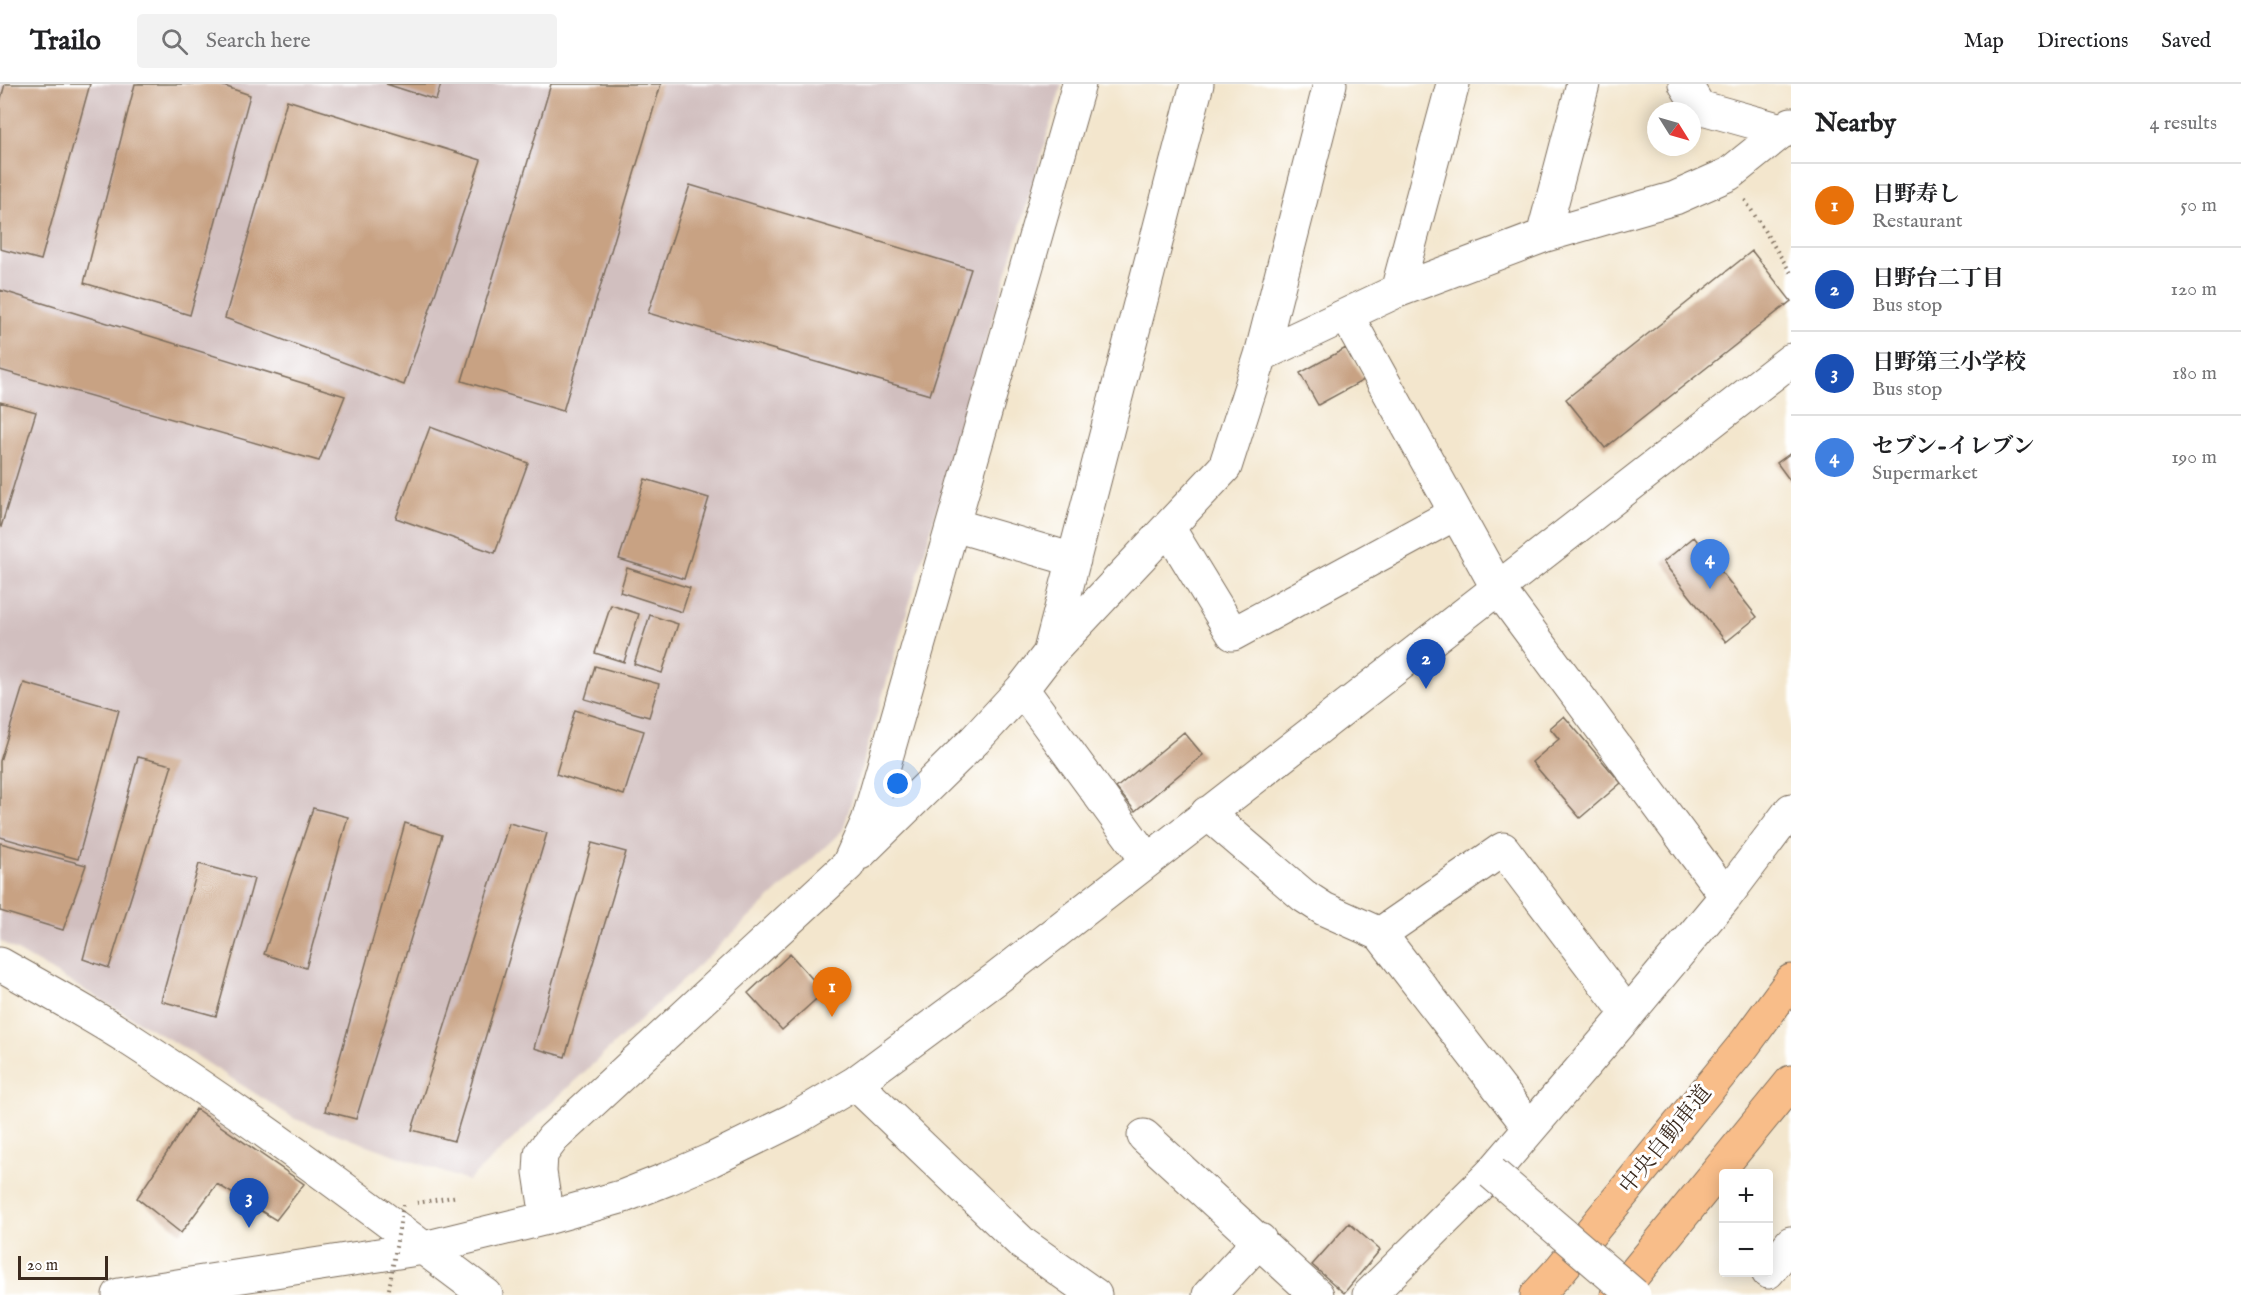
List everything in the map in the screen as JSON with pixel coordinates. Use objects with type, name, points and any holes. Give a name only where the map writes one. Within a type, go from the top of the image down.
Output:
[{"type":"highway","name":"中央自動車道","points":[[1537,1295],[1744,1046],[1791,981]]},
{"type":"highway","points":[[1617,1295],[1791,1083]]},
{"type":"street","points":[[848,865],[868,821],[1080,84]]},
{"type":"street","points":[[1049,654],[1197,84]]},
{"type":"street","points":[[546,1218],[540,1172],[541,1154],[553,1137],[848,865],[975,740],[1022,689],[1049,654],[1225,467],[1261,355],[1330,84]]},
{"type":"street","points":[[1397,291],[1453,84]]},
{"type":"street","points":[[1543,236],[1582,84]]},
{"type":"street","points":[[1685,84],[1699,107],[1788,128]]},
{"type":"street","points":[[1261,355],[1397,291],[1543,236],[1675,198],[1729,174],[1788,128]]},
{"type":"street","points":[[1347,316],[1497,588],[1726,896]]},
{"type":"street","points":[[119,1295],[424,1248],[546,1218],[624,1196],[711,1160],[793,1120],[855,1083],[933,1026],[1791,360]]},
{"type":"street","points":[[1169,529],[1233,634],[1456,513]]},
{"type":"street","points":[[954,525],[1074,560]]},
{"type":"street","points":[[1022,689],[1147,860]]},
{"type":"street","points":[[1370,1295],[1492,1173],[1726,896],[1791,810]]},
{"type":"street","points":[[1207,813],[1304,896],[1324,909],[1380,934],[1530,1128]]},
{"type":"street","points":[[1380,934],[1503,849],[1628,1014]]},
{"type":"street","points":[[0,964],[125,1036],[311,1163],[486,1295]]},
{"type":"street","points":[[855,1083],[1023,1244],[1095,1295]]},
{"type":"street","points":[[1144,1136],[1260,1240],[1317,1295]]},
{"type":"street","points":[[1492,1173],[1634,1295]]},
{"type":"street","points":[[1209,1295],[1260,1240]]},
{"type":"street","points":[[1773,1266],[1791,1243]]},
{"type":"street","points":[[1751,1295],[1764,1277]]},
{"type":"path","points":[[1729,174],[1791,273]]},
{"type":"path","points":[[388,1295],[403,1205],[458,1196]]},
{"type":"shaded area","points":[[0,84],[1062,84],[843,830],[468,1181],[295,1119],[184,1048],[0,941]]},
{"type":"building","points":[[5,84],[90,84],[41,260],[0,249],[0,102]]},
{"type":"building","points":[[135,84],[218,84],[250,95],[190,315],[84,283]]},
{"type":"building","points":[[386,84],[441,84],[436,100]]},
{"type":"building","points":[[551,84],[661,84],[563,411],[462,381]]},
{"type":"building","points":[[287,100],[481,160],[404,385],[225,318]]},
{"type":"building","points":[[690,185],[971,269],[930,395],[648,313]]},
{"type":"building","points":[[1752,251],[1791,301],[1605,448],[1566,399]]},
{"type":"building","points":[[0,290],[345,396],[319,461],[0,370]]},
{"type":"building","points":[[1346,348],[1364,380],[1318,405],[1300,373]]},
{"type":"building","points":[[0,402],[36,412],[1,527],[0,526]]},
{"type":"building","points":[[430,427],[528,463],[495,553],[396,518]]},
{"type":"building","points":[[1791,453],[1791,482],[1777,463]]},
{"type":"building","points":[[645,479],[709,498],[684,579],[619,559]]},
{"type":"building","points":[[1694,537],[1757,617],[1726,642],[1663,562]]},
{"type":"building","points":[[627,568],[690,588],[682,612],[620,592]]},
{"type":"building","points":[[611,605],[639,614],[624,662],[595,653]]},
{"type":"building","points":[[650,615],[678,624],[662,673],[634,664]]},
{"type":"building","points":[[595,666],[659,684],[649,717],[585,699]]},
{"type":"building","points":[[24,683],[119,710],[78,859],[0,837],[0,761]]},
{"type":"building","points":[[575,710],[644,731],[624,795],[556,774]]},
{"type":"building","points":[[1564,716],[1621,783],[1580,818],[1532,762],[1559,739],[1550,728]]},
{"type":"building","points":[[1184,732],[1203,755],[1135,811],[1116,788]]},
{"type":"building","points":[[138,757],[172,765],[109,968],[83,959]]},
{"type":"building","points":[[313,808],[348,817],[306,968],[264,954]]},
{"type":"building","points":[[405,823],[442,835],[356,1119],[325,1111]]},
{"type":"building","points":[[509,823],[547,833],[454,1141],[412,1130]]},
{"type":"building","points":[[0,843],[86,865],[63,930],[0,911]]},
{"type":"building","points":[[592,843],[626,852],[565,1057],[534,1048]]},
{"type":"building","points":[[199,864],[254,879],[216,1016],[161,1001]]},
{"type":"building","points":[[790,954],[824,992],[782,1030],[748,993]]},
{"type":"building","points":[[196,1109],[304,1184],[276,1220],[217,1184],[181,1233],[137,1198]]},
{"type":"building","points":[[1349,1223],[1380,1250],[1344,1293],[1312,1265]]},
{"type":"place","name":"セブン-イレブン","points":[[1710,589]]},
{"type":"place","name":"日野台二丁目","points":[[1426,689]]},
{"type":"place","name":"日野寿し","points":[[832,1017]]},
{"type":"place","name":"日野第三小学校","points":[[249,1228]]}]
